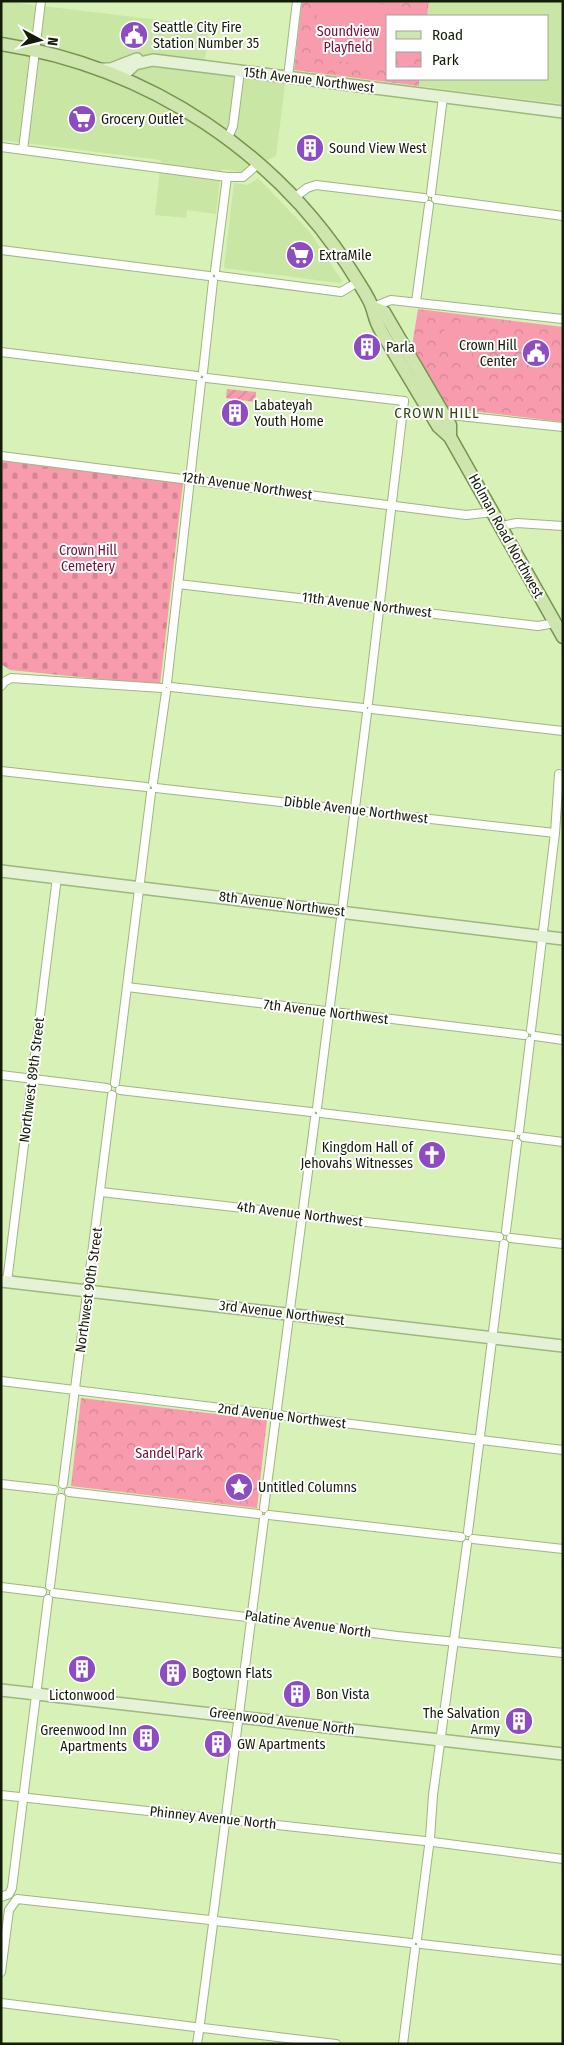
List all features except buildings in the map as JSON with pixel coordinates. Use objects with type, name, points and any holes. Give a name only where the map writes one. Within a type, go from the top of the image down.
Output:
[{"type":"main road","points":[[1,44],[35,50],[99,69]]},
{"type":"main road","name":"Holman Road Northwest","points":[[99,69],[165,98],[228,138],[259,163],[294,198],[332,242],[358,282],[372,307],[372,316],[440,430],[450,436]]},
{"type":"main road","name":"Holman Road Northwest","points":[[372,307],[384,312],[445,417],[450,426],[450,436],[563,637]]},
{"type":"street","points":[[23,150],[41,1]]},
{"type":"street","points":[[288,77],[297,1]]},
{"type":"street","points":[[99,69],[111,69],[135,59],[153,60]]},
{"type":"street","name":"15th Avenue Northwest","points":[[121,78],[135,64],[153,60],[563,112]]},
{"type":"street","points":[[228,138],[233,126],[240,71]]},
{"type":"street","points":[[416,302],[443,97]]},
{"type":"street","points":[[1,147],[227,177],[243,177],[259,163]]},
{"type":"street","points":[[115,1083],[152,788],[167,687],[190,478],[227,177]]},
{"type":"street","points":[[294,198],[307,188],[316,185],[563,216]]},
{"type":"street","points":[[1,250],[341,292],[358,282]]},
{"type":"street","points":[[372,307],[388,300],[563,319]]},
{"type":"street","points":[[1,352],[404,402],[419,394]]},
{"type":"street","points":[[197,2044],[342,911],[393,506],[404,402]]},
{"type":"street","points":[[445,417],[450,415],[563,427]]},
{"type":"street","name":"12th Avenue Northwest","points":[[1,456],[190,478],[466,515],[493,512]]},
{"type":"street","points":[[501,526],[517,523],[563,526]]},
{"type":"street","name":"11th Avenue Northwest","points":[[178,584],[538,626],[555,623]]},
{"type":"street","points":[[1,686],[11,678],[167,687],[367,708],[563,732]]},
{"type":"street","name":"Dibble Avenue Northwest","points":[[1,771],[555,834]]},
{"type":"street","points":[[504,1244],[510,1242],[509,1235],[518,1137],[544,936],[555,834],[559,774]]},
{"type":"street","name":"8th Avenue Northwest","points":[[1,871],[563,939]]},
{"type":"street","name":"Northwest 89th Street","points":[[4,1282],[57,877]]},
{"type":"street","name":"7th Avenue Northwest","points":[[127,987],[563,1040]]},
{"type":"street","points":[[1,1076],[107,1088]]},
{"type":"street","points":[[107,1088],[110,1084],[115,1083]]},
{"type":"street","points":[[115,1083],[119,1085],[120,1090]]},
{"type":"street","points":[[107,1088],[112,1095],[120,1090],[563,1142]]},
{"type":"street","name":"Northwest 90th Street","points":[[63,1484],[102,1192],[112,1095]]},
{"type":"street","name":"4th Avenue Northwest","points":[[102,1192],[499,1237]]},
{"type":"street","points":[[504,1244],[500,1241],[499,1237],[502,1232],[509,1235],[563,1244]]},
{"type":"street","points":[[403,2044],[429,1842],[433,1795],[469,1538],[504,1244]]},
{"type":"street","name":"3rd Avenue Northwest","points":[[4,1282],[89,1290],[563,1346]]},
{"type":"street","name":"2nd Avenue Northwest","points":[[1,1382],[563,1450]]},
{"type":"street","points":[[1,1484],[54,1490]]},
{"type":"street","points":[[54,1490],[56,1486],[63,1484],[69,1492],[461,1537],[464,1532],[469,1538],[563,1549]]},
{"type":"street","points":[[54,1490],[57,1497],[61,1498],[66,1497],[69,1492]]},
{"type":"street","points":[[5,1895],[12,1888],[51,1593],[61,1498]]},
{"type":"street","points":[[1,1587],[42,1592],[46,1587],[51,1593]]},
{"type":"street","name":"Palatine Avenue North","points":[[51,1593],[252,1616],[397,1636],[563,1653]]},
{"type":"street","name":"Greenwood Avenue North","points":[[1,1690],[563,1754]]},
{"type":"street","name":"Phinney Avenue North","points":[[1,1795],[429,1842],[563,1859]]},
{"type":"street","points":[[1,1972],[9,1910],[14,1901],[22,1900],[563,1960]]},
{"type":"street","points":[[1,2003],[336,2044]]},
{"type":"shaded area","points":[[1,1],[209,26],[204,67],[286,77],[276,156],[241,172],[221,169],[216,214],[187,210],[186,218],[155,215],[161,160],[1,140]]},
{"type":"shaded area","points":[[429,1],[563,1],[563,104],[419,86],[419,80],[549,80],[549,15],[427,15]]},
{"type":"shaded area","points":[[258,178],[309,231],[342,281],[340,283],[224,268],[234,183],[248,185]]},
{"type":"green space","name":"Soundview Playfield","points":[[302,1],[429,1],[427,15],[386,15],[386,80],[419,80],[419,86],[294,70]]},
{"type":"green space","name":"Soundview Playfield","points":[[319,1],[359,1],[421,9],[420,15],[386,15],[386,67],[312,58]]},
{"type":"green space","points":[[418,309],[563,327],[563,422],[448,408],[412,346]]},
{"type":"green space","points":[[446,325],[472,328],[475,331],[472,356],[458,356],[448,350],[443,339]]},
{"type":"green space","points":[[227,389],[256,392],[255,402],[226,398]]},
{"type":"green space","name":"Crown Hill Cemetery","points":[[1,461],[183,483],[160,685],[10,670],[1,664]]},
{"type":"green space","name":"Sandel Park","points":[[81,1398],[267,1420],[257,1508],[71,1486]]},
{"type":"place","name":"Seattle City Fire Station Number 35","points":[[134,35]]},
{"type":"place","name":"Grocery Outlet","points":[[82,119]]},
{"type":"place","name":"Sound View West","points":[[310,148]]},
{"type":"place","name":"ExtraMile","points":[[300,255]]},
{"type":"place","name":"Parla","points":[[367,347]]},
{"type":"place","name":"Crown Hill Center","points":[[536,353]]},
{"type":"place","name":"Labateyah Youth Home","points":[[235,413]]},
{"type":"place","name":"Kingdom Hall of Jehovahs Witnesses","points":[[432,1155]]},
{"type":"place","name":"Untitled Columns","points":[[239,1487]]},
{"type":"place","name":"Lictonwood","points":[[82,1669]]},
{"type":"place","name":"Bogtown Flats","points":[[173,1673]]},
{"type":"place","name":"Bon Vista","points":[[297,1694]]},
{"type":"place","name":"The Salvation Army","points":[[519,1721]]},
{"type":"place","name":"Greenwood Inn Apartments","points":[[146,1738]]},
{"type":"place","name":"GW Apartments","points":[[218,1744]]},
{"type":"district","name":"CROWN HILL","points":[[437,413]]}]
